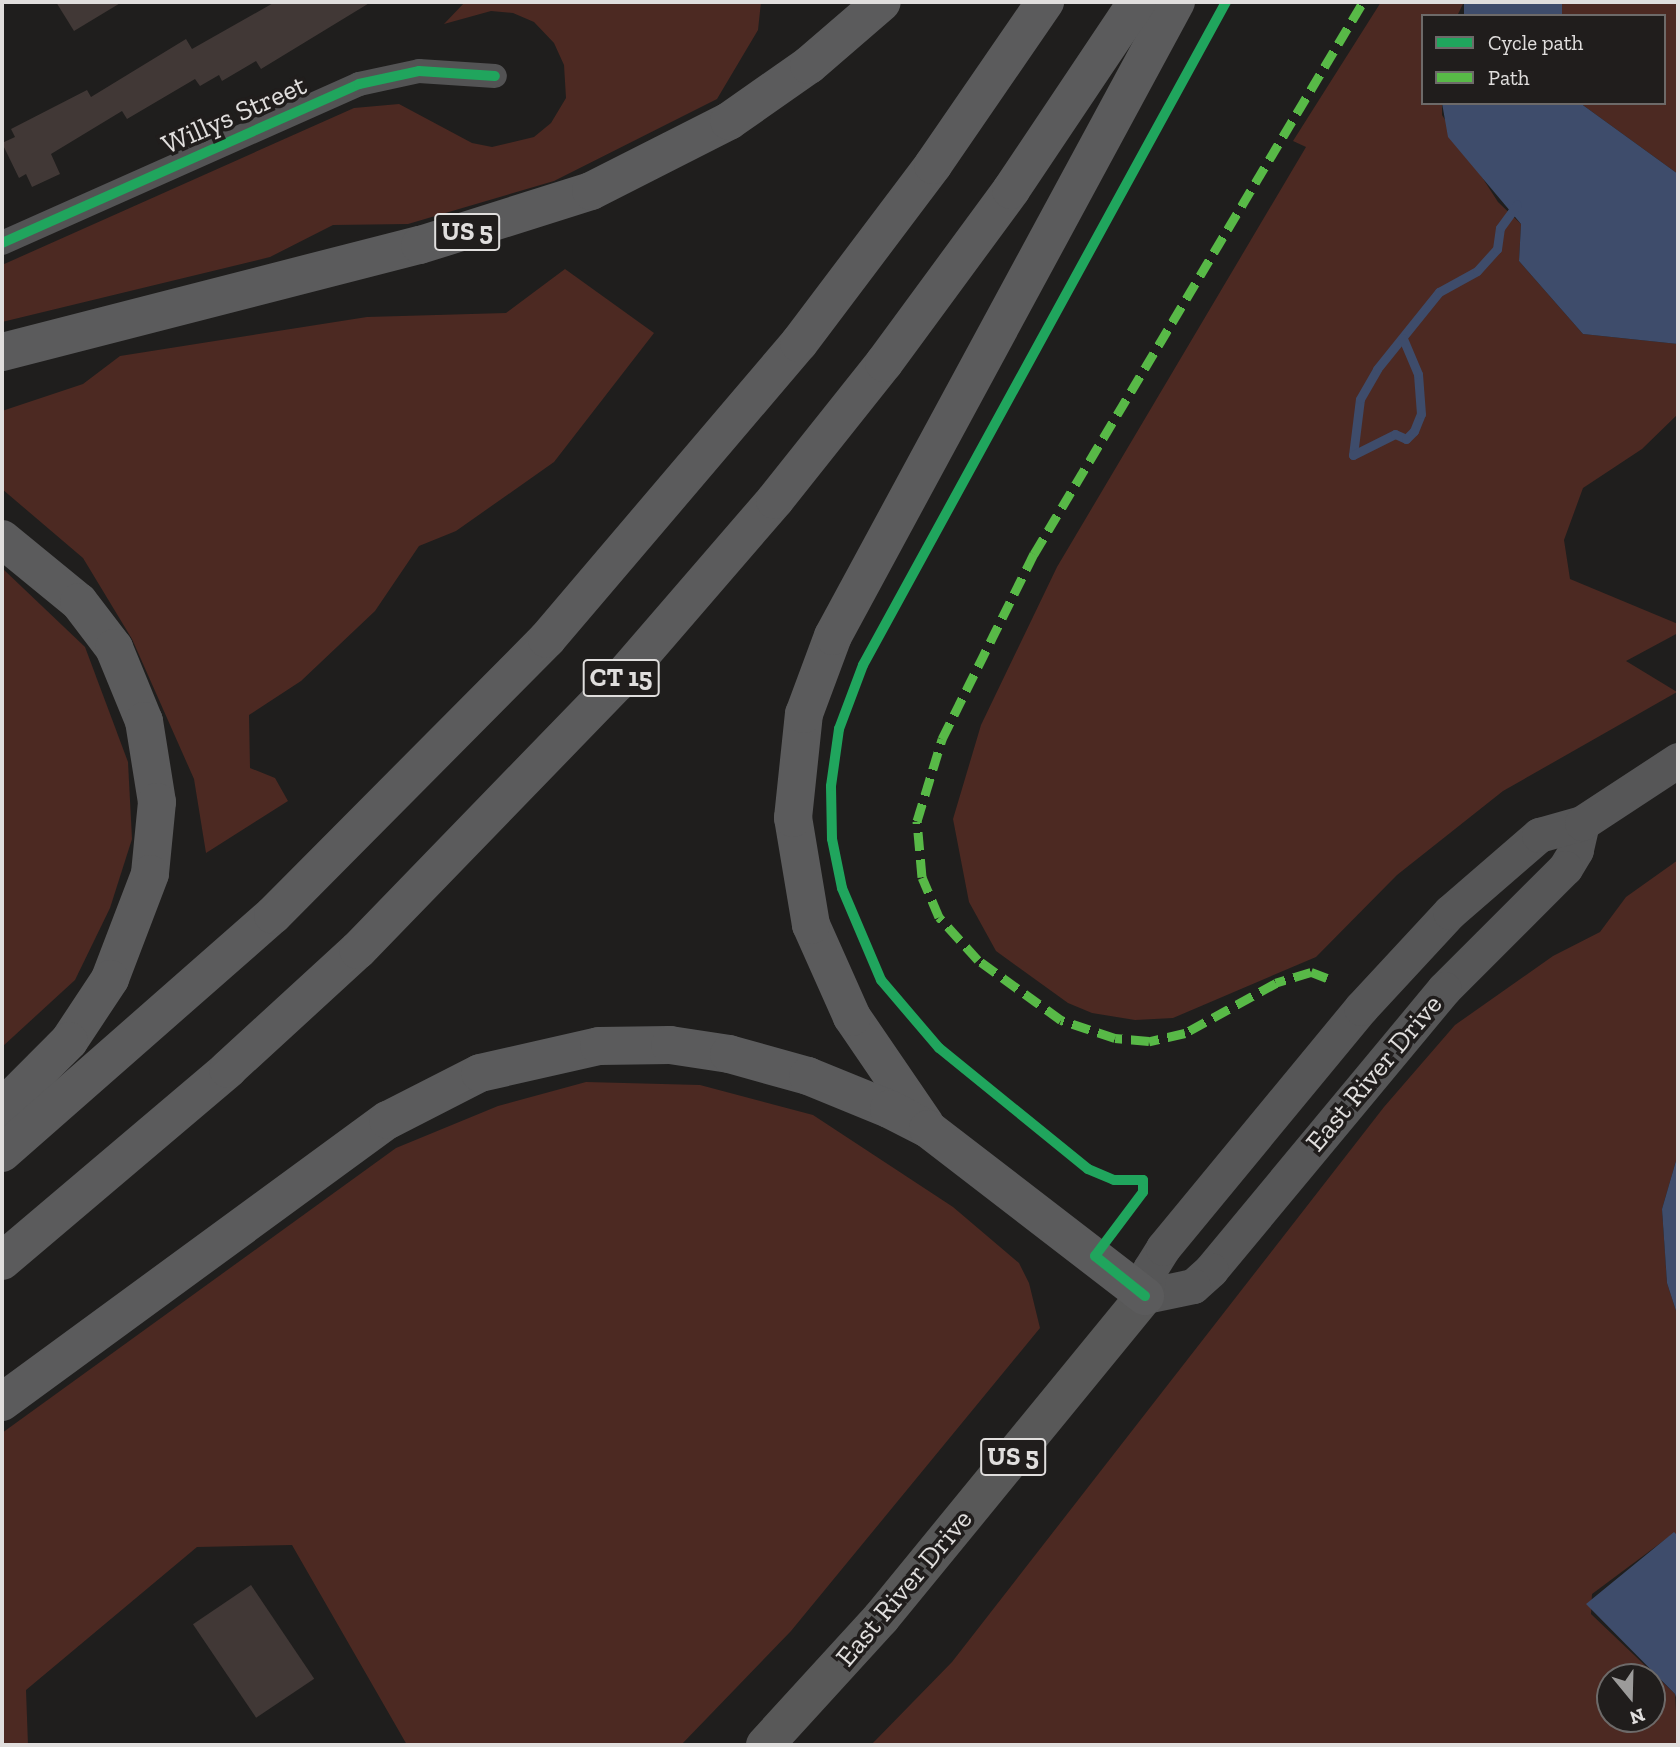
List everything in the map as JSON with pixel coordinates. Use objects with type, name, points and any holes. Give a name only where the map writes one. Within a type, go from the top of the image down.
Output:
[{"type":"highway","name":"US 5","points":[[2,352],[432,242],[591,191],[729,121],[809,65],[882,2]]},
{"type":"highway","name":"CT 15","points":[[2,1153],[273,915],[548,639],[799,343],[933,165],[1045,2]]},
{"type":"highway","name":"CT 15","points":[[2,1261],[228,1069],[358,950],[617,683],[876,373],[1011,190],[1137,2]]},
{"type":"highway","points":[[928,1129],[852,1017],[811,925],[793,818],[804,714],[833,636],[1176,2]]},
{"type":"highway","points":[[2,539],[79,602],[114,648],[144,721],[157,802],[150,874],[110,979],[69,1041],[2,1108]]},
{"type":"highway","points":[[2,1402],[372,1130],[455,1084],[516,1061],[613,1045],[712,1051],[830,1084],[928,1129],[1145,1296]]},
{"type":"highway","name":"East River Drive","points":[[765,1745],[881,1618],[1145,1296]]},
{"type":"main road","name":"East River Drive","points":[[1582,823],[1576,850],[1560,874],[1444,989],[1211,1270],[1193,1286],[1145,1296],[1150,1269],[1163,1248],[1403,960],[1525,844],[1550,830],[1582,823],[1610,802],[1678,760]]},
{"type":"street","name":"Willys Street","points":[[2,243],[359,84],[419,71],[495,76]]},
{"type":"shaded area","points":[[465,2],[761,2],[758,30],[717,99],[554,181],[408,224],[333,225],[270,257],[2,322],[2,265],[354,108],[399,104],[472,143],[492,147],[534,137],[551,123],[566,98],[564,65],[554,43],[534,22],[513,13],[491,11],[444,24]]},
{"type":"shaded area","points":[[1381,2],[1464,2],[1458,14],[1421,14],[1421,105],[1442,105],[1442,115],[1498,202],[1521,224],[1519,261],[1583,334],[1678,344],[1678,414],[1642,449],[1583,488],[1564,540],[1570,579],[1678,624],[1678,633],[1626,661],[1677,692],[1503,791],[1397,875],[1316,957],[1173,1018],[1135,1020],[1092,1013],[1068,1003],[996,951],[969,902],[953,819],[981,725],[1057,567],[1306,147],[1293,141]]},
{"type":"shaded area","points":[[1562,2],[1678,2],[1678,174],[1583,105],[1666,105],[1666,14],[1557,14]]},
{"type":"shaded area","points":[[565,269],[654,333],[554,462],[456,531],[419,546],[375,611],[301,681],[249,715],[250,768],[275,778],[288,801],[206,853],[194,779],[132,639],[83,558],[2,489],[2,411],[83,384],[120,356],[367,317],[506,313]]},
{"type":"shaded area","points":[[2,568],[85,647],[128,762],[132,839],[110,908],[75,980],[2,1047]]},
{"type":"shaded area","points":[[1678,860],[1678,1154],[1662,1209],[1667,1283],[1678,1317],[1678,1536],[1674,1533],[1592,1594],[1591,1614],[1642,1663],[1596,1663],[1596,1733],[1666,1733],[1666,1685],[1675,1694],[1678,1745],[871,1745],[952,1662],[1384,1107],[1455,1025],[1553,956],[1600,932],[1626,897]]},
{"type":"shaded area","points":[[586,1082],[700,1085],[813,1115],[953,1207],[1019,1263],[1029,1283],[1040,1328],[791,1631],[681,1745],[407,1745],[292,1545],[197,1547],[26,1690],[28,1745],[2,1745],[2,1433],[396,1148],[498,1106]]},
{"type":"water","points":[[1464,2],[1562,2],[1562,14],[1464,14]]},
{"type":"water","points":[[1442,105],[1583,105],[1678,174],[1678,344],[1583,334],[1519,261],[1521,224],[1448,137]]},
{"type":"water","points":[[1678,1154],[1678,1317],[1667,1283],[1662,1209]]},
{"type":"water","points":[[1674,1532],[1678,1536],[1678,1704],[1675,1694],[1666,1685],[1666,1663],[1644,1663],[1586,1604]]},
{"type":"building","points":[[56,2],[122,2],[74,31]]},
{"type":"building","points":[[275,2],[371,2],[261,69],[256,61],[222,81],[219,75],[200,86],[195,79],[127,119],[122,111],[51,154],[60,174],[32,187],[26,174],[19,178],[2,143],[15,137],[11,129],[87,90],[91,97],[186,39],[192,49]]},
{"type":"building","points":[[251,1585],[314,1679],[256,1718],[193,1624]]},
{"type":"waterway","points":[[1353,455],[1360,399],[1377,369],[1439,292],[1477,271],[1497,249],[1500,228],[1517,205]]},
{"type":"waterway","points":[[1353,455],[1395,434],[1406,439],[1414,431],[1421,414],[1418,374],[1403,338]]},
{"type":"marked path","points":[[1327,978],[1311,972],[1276,983],[1185,1033],[1149,1041],[1115,1038],[1061,1020],[978,960],[939,917],[922,877],[917,821],[942,739],[1034,554],[1363,2]]},
{"type":"cycle path","points":[[1145,1296],[1095,1256],[1143,1192],[1143,1180],[1114,1180],[1088,1169],[939,1048],[881,980],[842,888],[832,839],[831,786],[839,729],[863,665],[1226,2]]},
{"type":"cycle path","points":[[2,243],[359,84],[419,71],[495,76]]}]
